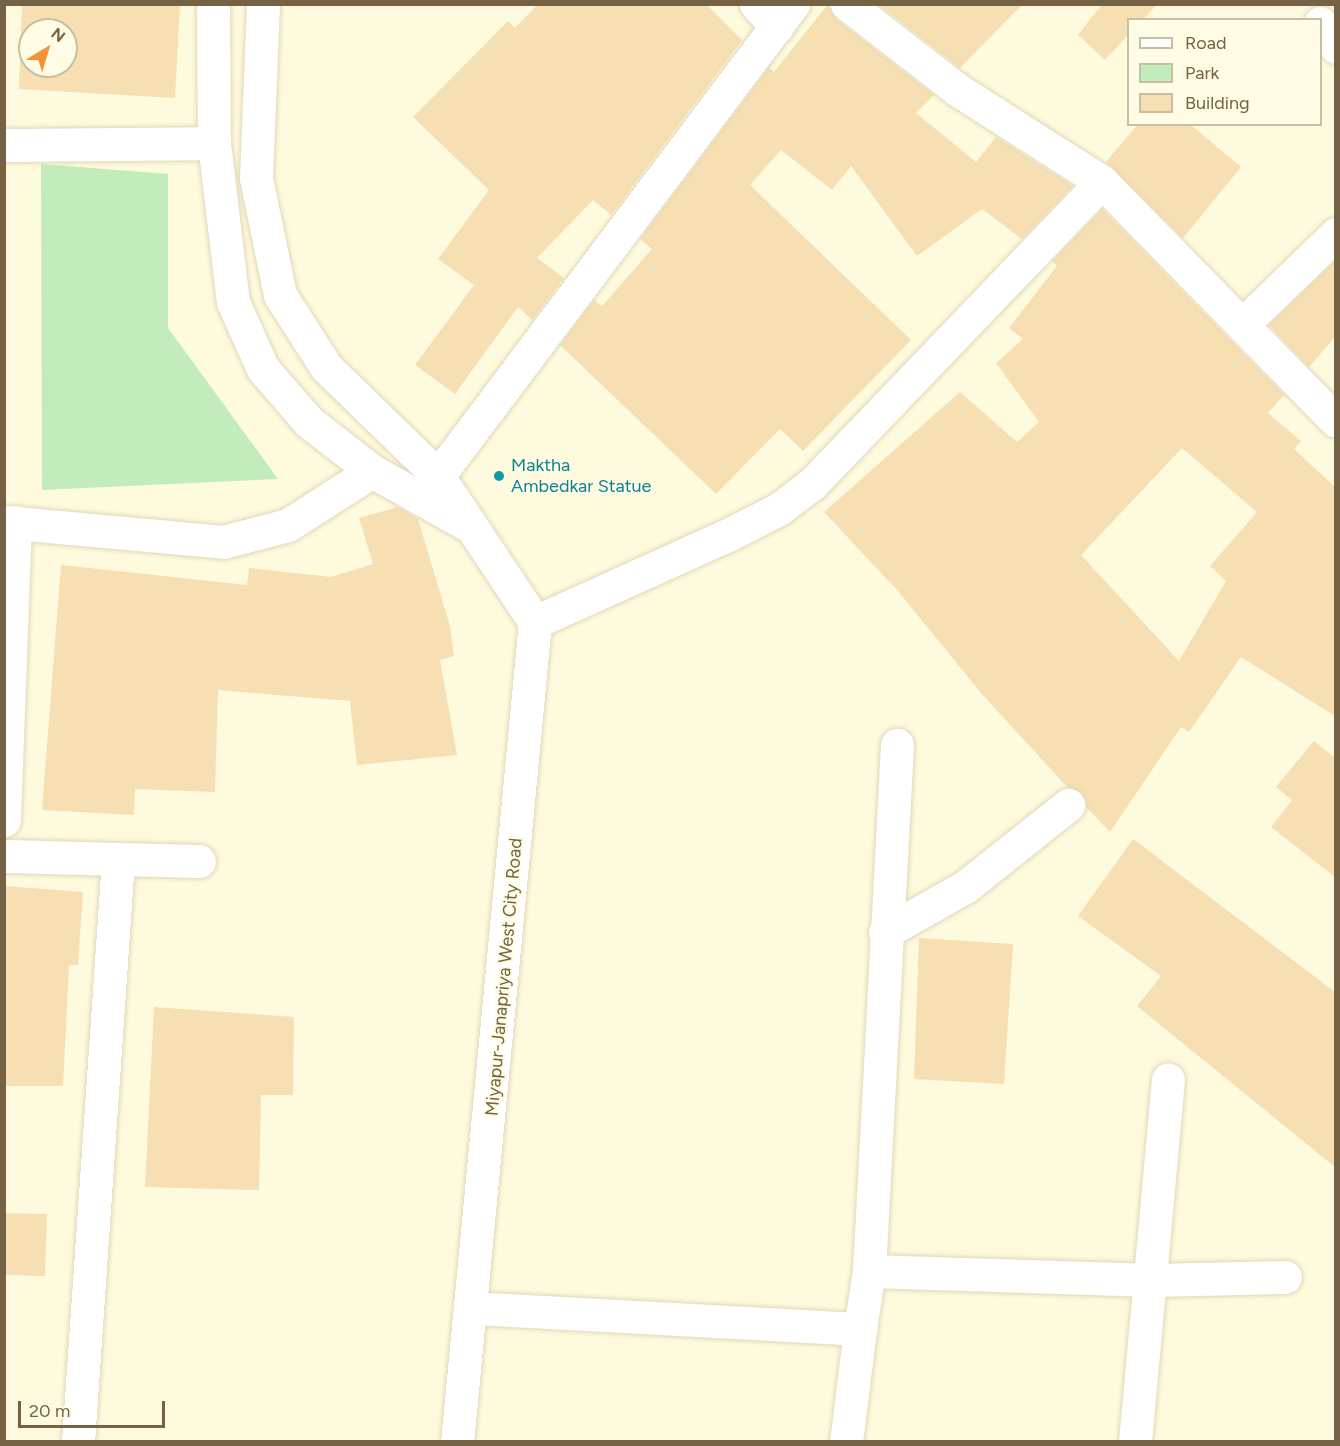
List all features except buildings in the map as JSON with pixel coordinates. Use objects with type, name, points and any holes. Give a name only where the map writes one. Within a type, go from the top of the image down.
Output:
[{"type":"street","points":[[213,4],[214,143],[233,302],[263,369],[309,422],[372,471],[475,528]]},
{"type":"street","points":[[263,4],[256,178],[280,295],[326,367],[438,476],[475,528],[535,622],[728,535],[779,509],[813,483],[1102,182]]},
{"type":"street","points":[[848,4],[958,90],[1102,182],[1335,421]]},
{"type":"street","points":[[1309,4],[1317,18]]},
{"type":"street","points":[[438,476],[775,12]]},
{"type":"street","points":[[1322,26],[1335,47]]},
{"type":"street","points":[[4,146],[214,143]]},
{"type":"street","points":[[1242,326],[1335,234]]},
{"type":"street","points":[[4,820],[10,522],[223,542],[288,525],[372,471]]},
{"type":"street","name":"Miyapur-Janapriya West City Road","points":[[458,1442],[473,1308],[535,622]]},
{"type":"street","points":[[846,1442],[869,1271],[885,932],[897,745]]},
{"type":"street","points":[[885,932],[965,887],[1068,805]]},
{"type":"street","points":[[4,856],[199,861]]},
{"type":"street","points":[[78,1442],[118,860]]},
{"type":"street","points":[[1135,1442],[1153,1280],[1168,1080]]},
{"type":"street","points":[[869,1271],[1153,1280],[1285,1277]]},
{"type":"street","points":[[473,1308],[860,1329]]},
{"type":"green space","points":[[41,164],[168,174],[168,328],[278,479],[42,490]]},
{"type":"place","name":"Maktha Ambedkar Statue","points":[[499,476]]}]
